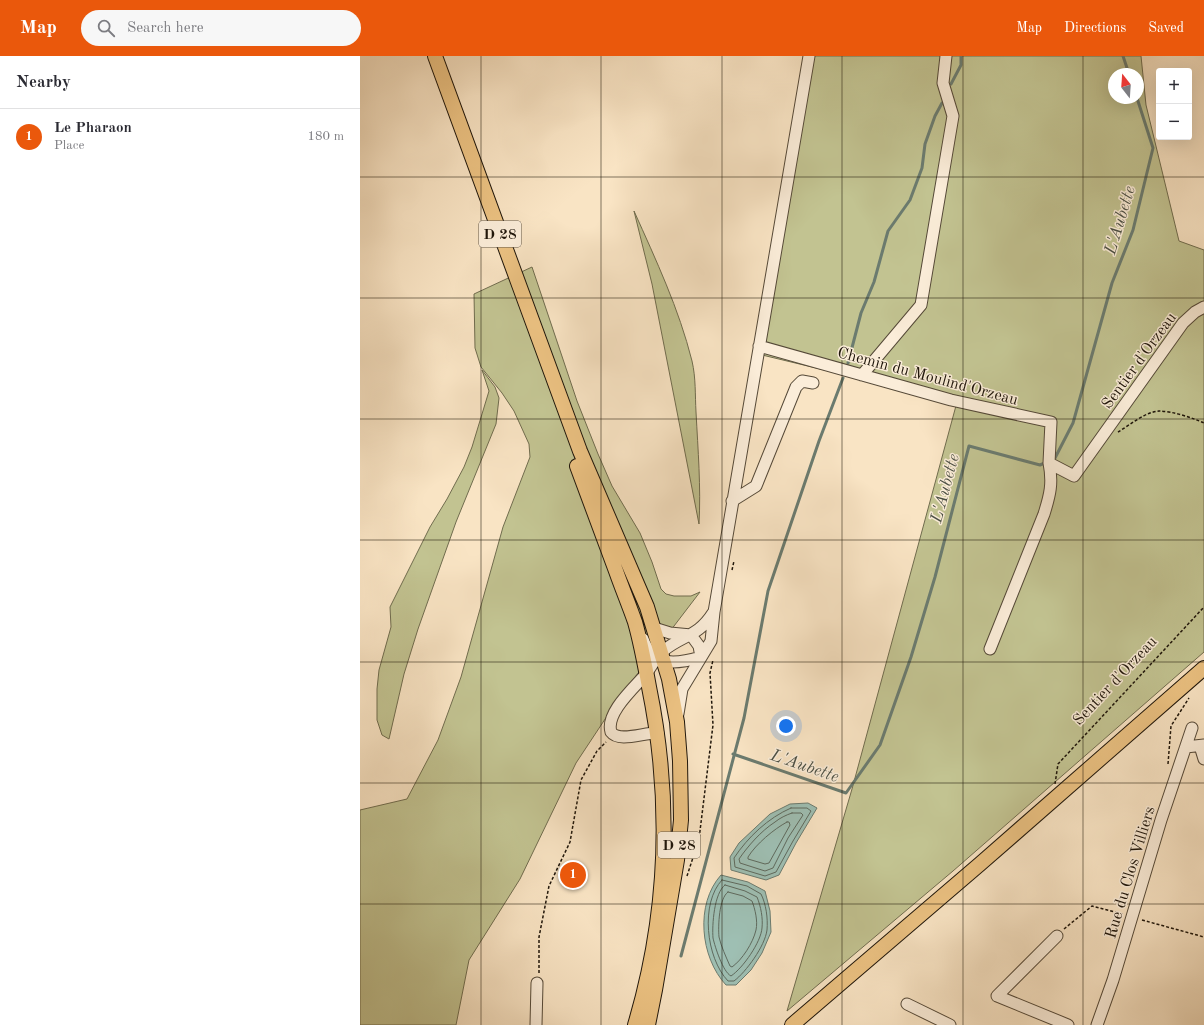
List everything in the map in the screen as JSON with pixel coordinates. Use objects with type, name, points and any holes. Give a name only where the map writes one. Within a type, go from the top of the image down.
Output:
[{"type":"main road","name":"D 28","points":[[426,56],[635,622],[647,673],[658,733],[664,800],[663,861],[655,974],[644,990],[635,1025]]},
{"type":"main road","name":"D 28","points":[[435,56],[578,444],[647,607],[674,701],[680,761],[681,820],[677,860],[655,974],[648,1025]]},
{"type":"main road","points":[[792,1025],[974,869],[1204,668]]},
{"type":"street","points":[[677,722],[682,689],[711,641],[714,612],[724,558],[732,501],[810,56]]},
{"type":"street","points":[[862,375],[921,305],[952,116],[943,82],[946,56]]},
{"type":"street","name":"Sentier d'Orzeau","points":[[1049,462],[1074,476],[1183,323],[1195,312],[1204,307]]},
{"type":"street","name":"Chemin du Moulind'Orzeau","points":[[759,346],[950,400],[1051,422],[1049,462]]},
{"type":"street","points":[[732,501],[756,486],[796,387],[802,381],[813,383]]},
{"type":"street","points":[[990,649],[1050,496],[1052,476],[1049,462]]},
{"type":"street","points":[[658,733],[616,737],[610,729],[613,716],[623,699],[674,643],[691,635],[704,626],[714,612]]},
{"type":"street","points":[[635,622],[639,626],[649,652],[673,663],[701,657]]},
{"type":"street","points":[[654,628],[670,633],[691,635],[699,646],[701,657]]},
{"type":"street","name":"Rue du Clos Villiers","points":[[1097,1025],[1113,980],[1160,820],[1192,728]]},
{"type":"street","points":[[1186,747],[1202,746],[1204,759]]},
{"type":"street","points":[[1057,936],[997,996],[1068,1025]]},
{"type":"street","points":[[536,1025],[538,983]]},
{"type":"street","points":[[907,1004],[950,1025]]},
{"type":"path","points":[[1115,434],[1147,415],[1159,411],[1191,417],[1204,423]]},
{"type":"path","points":[[724,558],[734,561],[731,576]]},
{"type":"path","name":"Sentier d'Orzeau","points":[[1055,779],[1058,764],[1204,607]]},
{"type":"path","points":[[687,876],[699,839],[714,725],[710,673],[713,659]]},
{"type":"path","points":[[1168,766],[1171,726],[1186,700],[1191,696]]},
{"type":"path","points":[[538,983],[540,972],[539,937],[543,913],[549,886],[570,842],[581,780],[597,751],[613,735]]},
{"type":"green space","points":[[813,56],[1141,56],[1142,68],[1108,68],[1108,104],[1144,104],[1144,85],[1146,105],[1179,241],[1204,250],[1204,652],[953,871],[787,1011],[852,789],[957,402],[758,354]]},
{"type":"green space","points":[[634,211],[659,266],[674,304],[692,361],[695,380],[699,468],[699,524],[652,284]]},
{"type":"green space","points":[[532,267],[577,401],[598,454],[612,486],[640,533],[661,589],[666,594],[674,596],[691,596],[700,592],[619,698],[576,763],[520,879],[469,960],[456,1025],[360,1025],[360,810],[407,799],[438,740],[461,677],[503,527],[530,457],[529,444],[514,411],[502,393],[481,367],[475,348],[474,294]]},
{"type":"green space","points":[[482,370],[495,387],[499,398],[496,424],[456,522],[418,629],[404,674],[389,739],[382,735],[377,720],[377,689],[379,670],[391,627],[390,607],[430,527],[464,467],[472,447],[489,391]]},
{"type":"water","points":[[808,803],[817,808],[779,875],[766,880],[731,870],[730,857],[739,843],[770,814],[790,804]]},
{"type":"water","points":[[721,875],[748,882],[765,891],[770,911],[771,932],[762,953],[751,970],[736,985],[726,985],[717,973],[706,946],[704,915],[707,900]]},
{"type":"waterway","name":"L'Aubette","points":[[951,84],[961,65],[961,56]]},
{"type":"waterway","name":"L'Aubette","points":[[1123,56],[1127,68]]},
{"type":"waterway","name":"L'Aubette","points":[[848,363],[861,313],[874,282],[888,231],[910,200],[922,168],[925,144],[935,116],[942,103]]},
{"type":"waterway","name":"L'Aubette","points":[[1052,460],[1055,458],[1073,423],[1112,283],[1133,230],[1153,148],[1139,104]]},
{"type":"waterway","name":"L'Aubette","points":[[681,956],[744,718],[768,591],[819,441],[843,378]]},
{"type":"waterway","name":"L'Aubette","points":[[733,754],[846,793],[880,745],[911,657],[935,577],[969,446],[1040,465],[1047,462]]},
{"type":"place","name":"Le Pharaon","points":[[573,875]]}]
